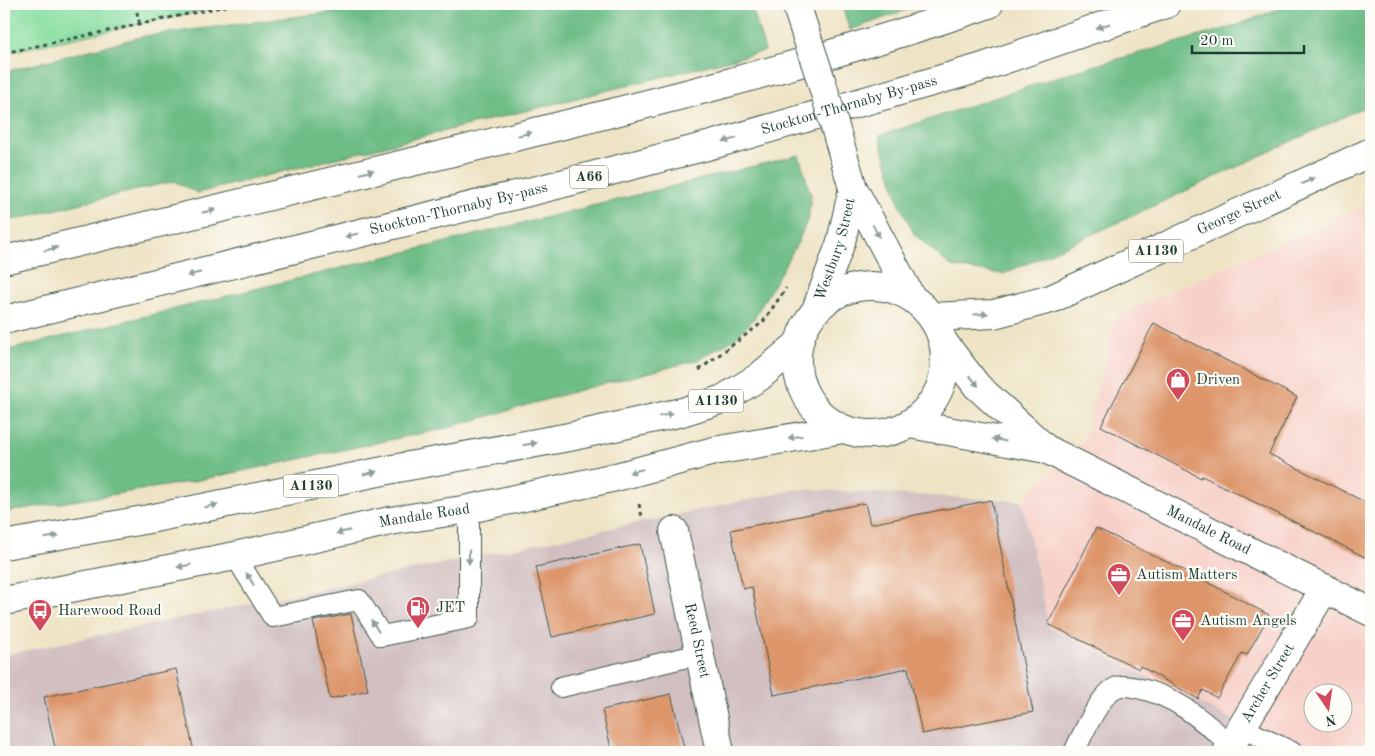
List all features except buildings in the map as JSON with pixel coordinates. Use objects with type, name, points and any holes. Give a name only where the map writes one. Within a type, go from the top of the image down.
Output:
[{"type":"main road","name":"Westbury Street","points":[[796,4],[821,80],[852,188],[911,297]]},
{"type":"main road","points":[[4,260],[609,114],[885,38],[988,4]]},
{"type":"main road","name":"Stockton-Thornaby By-pass","points":[[4,320],[549,187],[715,144],[980,68],[1166,4]]},
{"type":"main road","name":"George Street","points":[[932,317],[994,314],[1051,299],[1371,152]]},
{"type":"main road","name":"Westbury Street","points":[[816,310],[841,242],[852,188]]},
{"type":"main road","name":"Mandale Road","points":[[861,286],[887,287],[911,297],[923,306],[932,317],[944,343],[946,366],[940,389],[928,408],[910,424],[889,432],[866,434],[843,429],[825,419],[811,404],[801,385],[797,365],[798,344],[805,326],[816,310],[836,294],[861,286]]},
{"type":"main road","name":"Mandale Road","points":[[944,343],[977,386],[1046,449],[1371,612]]},
{"type":"main road","name":"Mandale Road","points":[[4,546],[149,519],[398,468],[552,441],[682,412],[723,399],[752,382],[798,344]]},
{"type":"main road","name":"Mandale Road","points":[[910,424],[1046,449]]},
{"type":"main road","name":"Mandale Road","points":[[4,601],[235,556],[390,521],[469,509],[616,477],[714,451],[843,429]]},
{"type":"main road","name":"Reed Street","points":[[674,530],[720,752]]},
{"type":"main road","name":"Archer Street","points":[[1233,742],[1325,588]]},
{"type":"lane","points":[[235,556],[273,617],[358,600],[382,636],[418,629],[469,618],[469,509]]},
{"type":"lane","points":[[560,687],[700,654]]},
{"type":"lane","points":[[1074,752],[1089,722],[1107,694],[1116,687],[1123,686],[1143,689],[1170,698],[1233,742],[1292,752]]},
{"type":"path","points":[[135,4],[140,25]]},
{"type":"path","points":[[4,52],[235,4]]},
{"type":"path","points":[[696,372],[763,322],[791,282]]},
{"type":"path","points":[[616,477],[623,507],[639,503],[647,537],[674,530]]},
{"type":"shaded area","points":[[1371,203],[1371,752],[1297,752],[1049,627],[1022,501],[1085,439],[1117,316]]},
{"type":"shaded area","points":[[799,489],[1022,501],[1049,627],[1297,752],[4,752],[4,655]]},
{"type":"green space","points":[[4,4],[235,4],[4,53]]},
{"type":"green space","points":[[395,4],[751,4],[765,51],[197,193],[174,181],[4,222],[4,72],[145,36]]},
{"type":"green space","points":[[841,4],[924,4],[850,30]]},
{"type":"green space","points":[[1291,4],[1371,4],[1371,104],[1113,225],[1003,274],[952,267],[914,234],[900,205],[879,136],[1072,72],[1235,26]]},
{"type":"green space","points":[[799,155],[811,195],[809,216],[798,242],[753,320],[733,340],[698,360],[587,388],[447,428],[190,482],[4,512],[4,351]]},
{"type":"place","name":"Driven","points":[[1178,401]]},
{"type":"place","name":"Autism Matters","points":[[1119,596]]},
{"type":"place","name":"JET","points":[[418,629]]},
{"type":"place","name":"Harewood Road","points":[[40,632]]},
{"type":"place","name":"Autism Angels","points":[[1183,642]]}]
